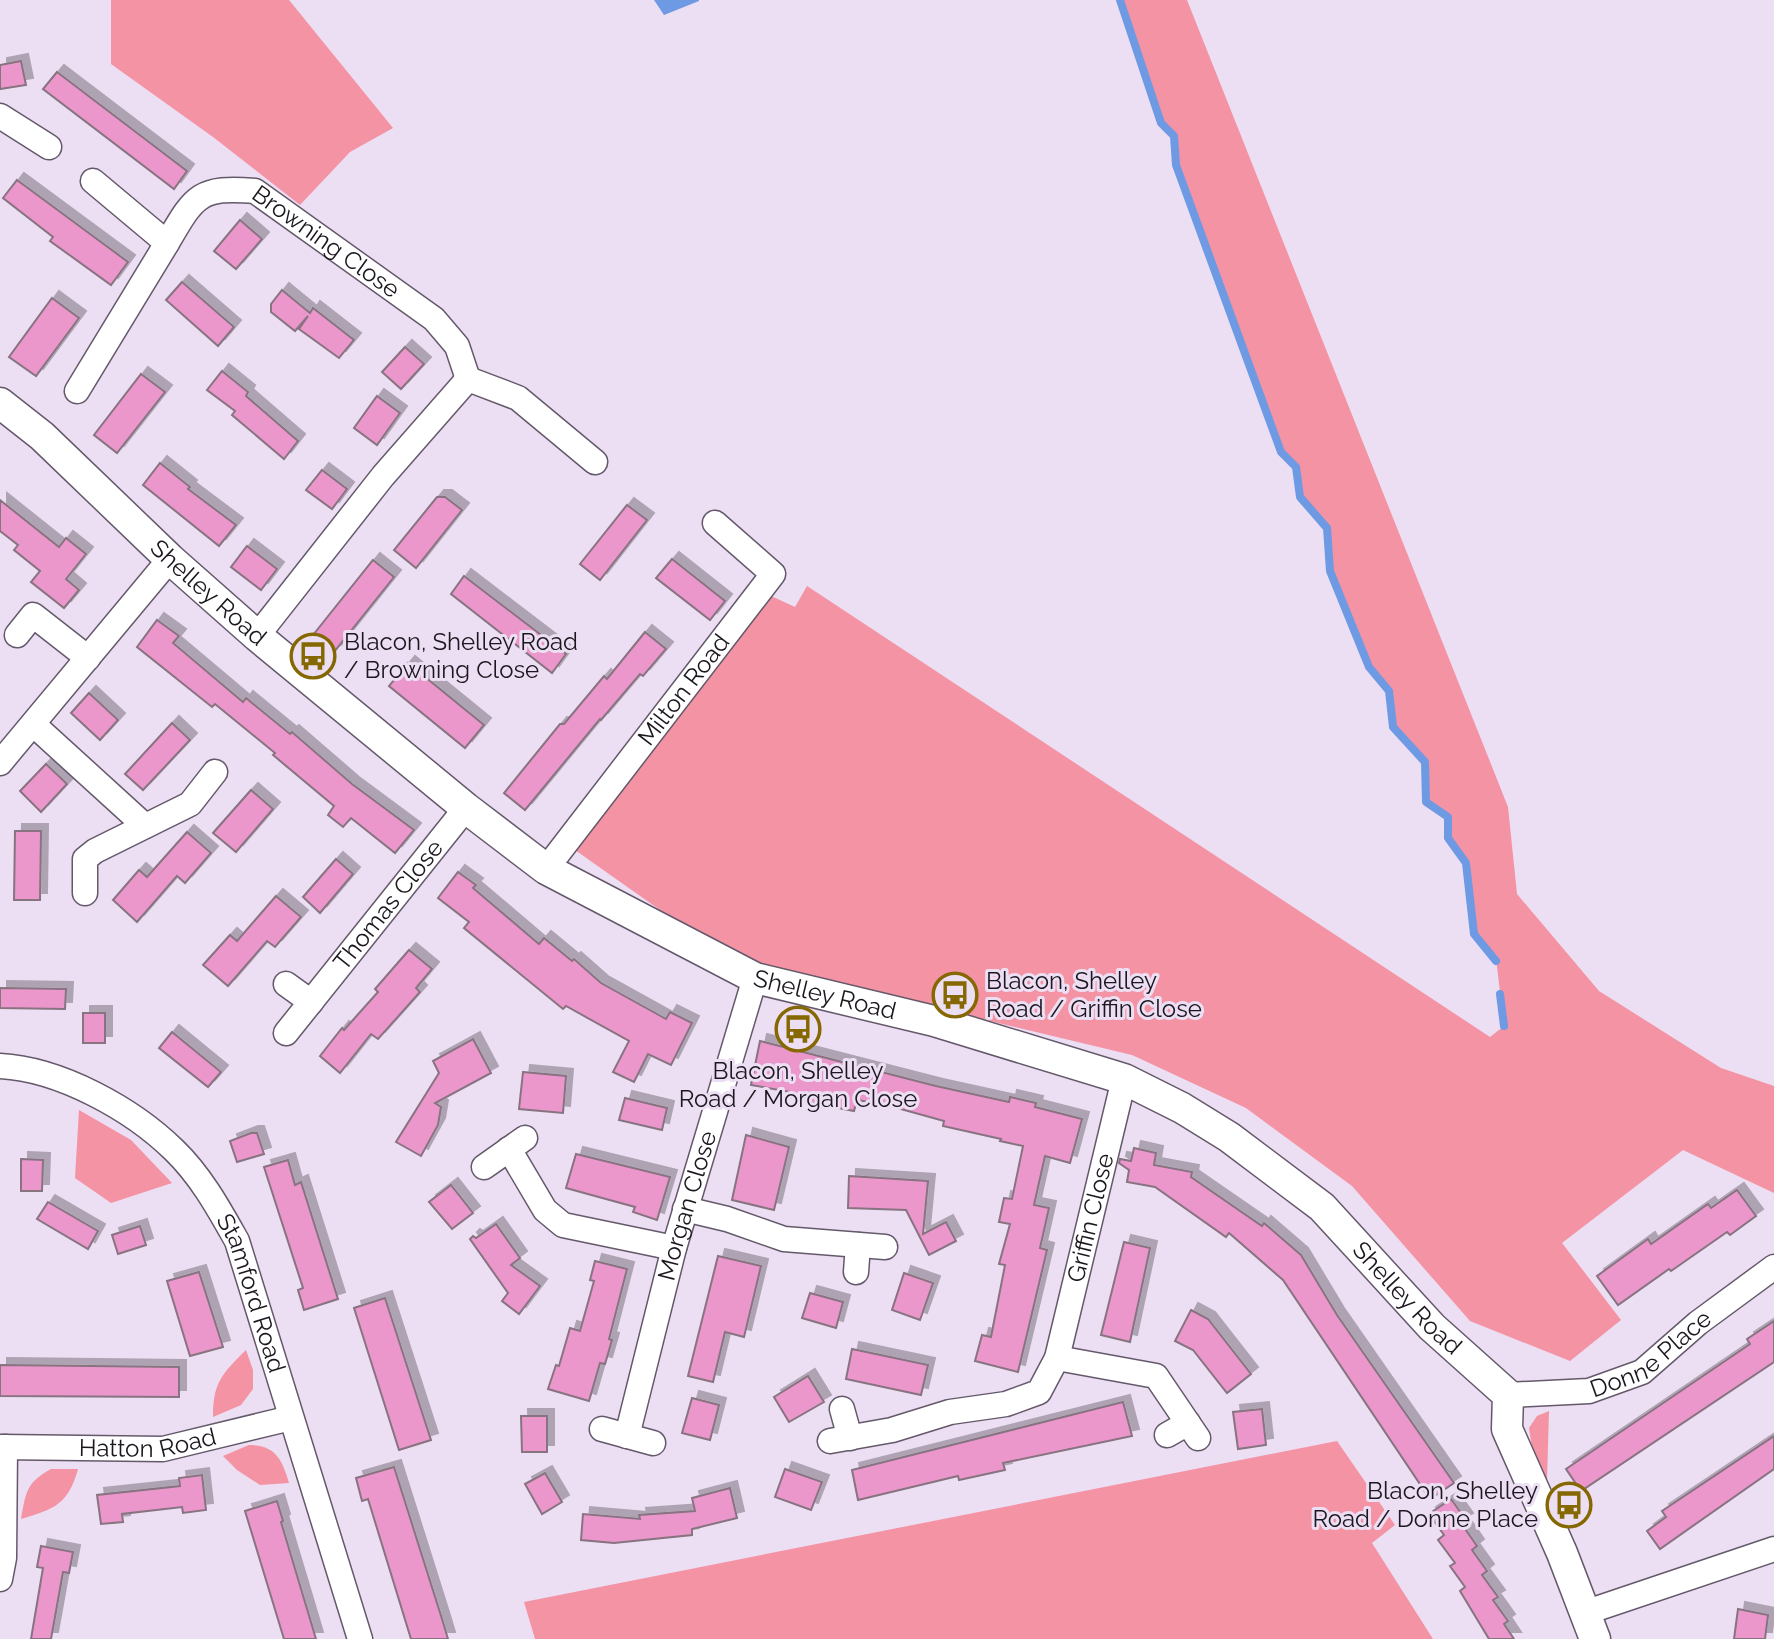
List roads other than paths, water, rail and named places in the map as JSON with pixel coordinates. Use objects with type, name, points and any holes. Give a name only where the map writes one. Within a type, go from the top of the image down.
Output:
[{"type":"street","points":[[0,116],[49,147]]},
{"type":"street","points":[[93,181],[167,243]]},
{"type":"street","name":"Browning Close","points":[[77,391],[191,201],[224,188],[255,191],[434,319],[457,346],[468,379]]},
{"type":"street","points":[[257,636],[383,476],[468,379],[518,398],[595,462]]},
{"type":"street","name":"Shelley Road","points":[[0,403],[42,436],[170,559],[257,636],[466,808],[546,869],[755,978],[934,1021],[1124,1079],[1182,1108],[1229,1137],[1322,1207],[1432,1327],[1508,1395]]},
{"type":"street","name":"Milton Road","points":[[546,869],[773,574],[715,523]]},
{"type":"street","points":[[0,763],[170,559]]},
{"type":"street","points":[[17,635],[24,608],[88,658]]},
{"type":"street","points":[[33,724],[145,826]]},
{"type":"street","points":[[85,893],[85,859],[95,851],[190,804],[215,772]]},
{"type":"street","name":"Thomas Close","points":[[286,1033],[466,808]]},
{"type":"street","name":"Morgan Close","points":[[627,1436],[674,1248],[755,978]]},
{"type":"street","points":[[286,984],[311,1002]]},
{"type":"street","name":"Stamford Road","points":[[0,1066],[65,1081],[121,1109],[174,1150],[209,1193],[237,1241],[360,1639]]},
{"type":"street","name":"Griffin Close","points":[[842,1409],[840,1440],[892,1430],[950,1412],[1006,1404],[1039,1392],[1057,1358],[1124,1079]]},
{"type":"street","points":[[484,1167],[517,1144],[545,1210],[563,1225],[674,1248]]},
{"type":"street","points":[[685,1209],[727,1219],[784,1239],[885,1247]]},
{"type":"street","points":[[856,1272],[858,1245]]},
{"type":"street","name":"Donne Place","points":[[1508,1395],[1589,1391],[1642,1372],[1698,1323],[1774,1267]]},
{"type":"street","points":[[1057,1358],[1156,1376],[1184,1432]]},
{"type":"street","points":[[1508,1395],[1507,1429],[1562,1553],[1590,1626],[1774,1549]]},
{"type":"street","name":"Hatton Road","points":[[2,1447],[163,1449],[291,1418]]},
{"type":"street","points":[[602,1429],[653,1443]]},
{"type":"street","points":[[0,1579],[4,1558],[2,1447]]},
{"type":"water","points":[[654,0],[699,0],[699,1],[664,15]]},
{"type":"waterway","points":[[1120,0],[1161,123],[1174,136],[1176,165],[1281,452],[1296,467],[1300,497],[1327,528],[1330,571],[1369,667],[1389,691],[1393,727],[1425,762],[1426,802],[1448,817],[1448,838],[1466,863],[1474,934],[1496,961]]},
{"type":"waterway","points":[[1500,994],[1504,1026]]},
{"type":"place","name":"Blacon, Shelley Road / Browning Close","points":[[313,656]]},
{"type":"place","name":"Blacon, Shelley Road / Griffin Close","points":[[955,995]]},
{"type":"place","name":"Blacon, Shelley Road / Morgan Close","points":[[798,1029]]},
{"type":"place","name":"Blacon, Shelley Road / Donne Place","points":[[1569,1505]]}]
